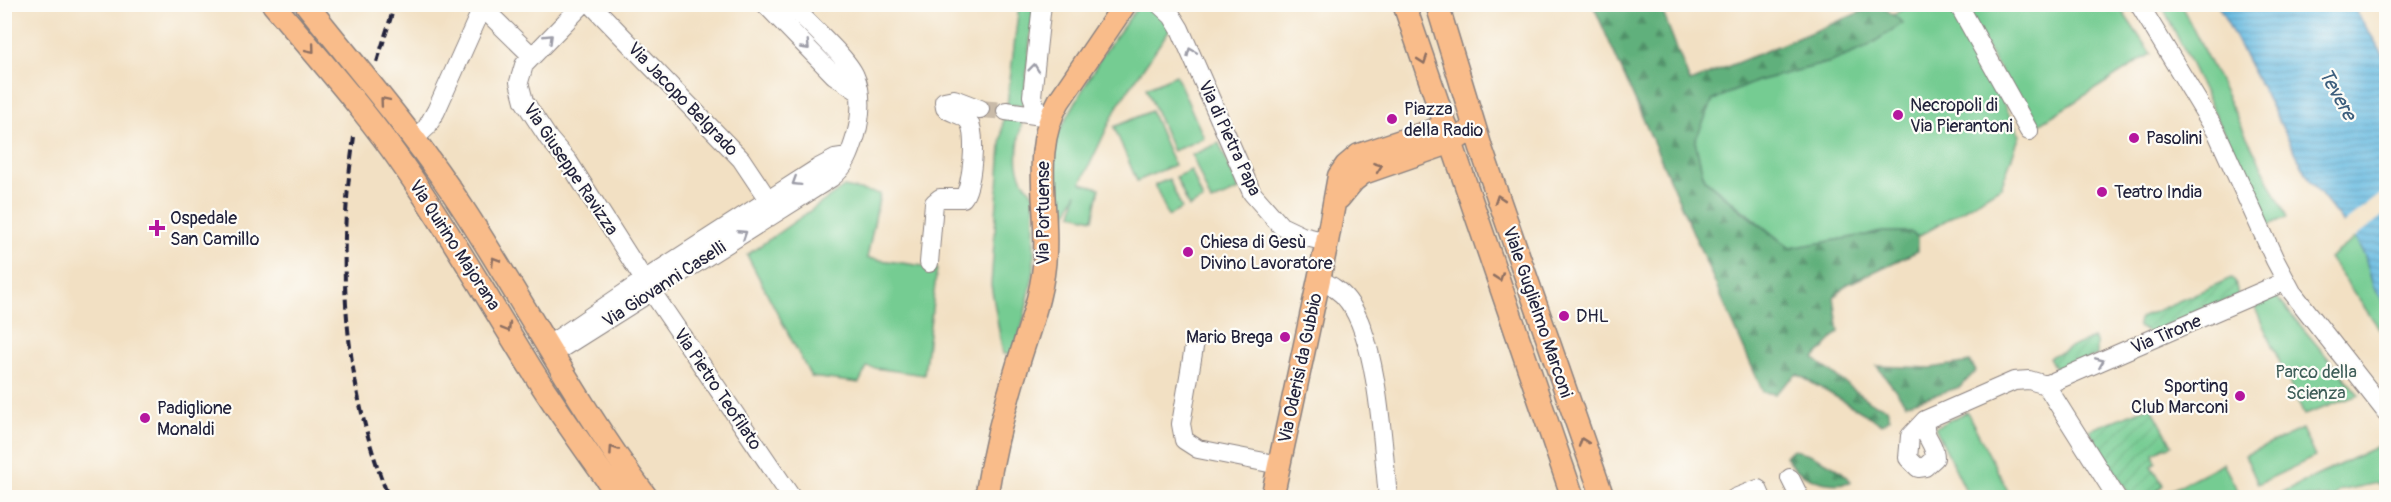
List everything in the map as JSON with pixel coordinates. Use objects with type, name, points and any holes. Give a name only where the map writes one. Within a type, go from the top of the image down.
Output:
[{"type":"main road","name":"Via Quirino Majorana","points":[[273,4],[378,130],[435,213],[574,434],[620,498]]},
{"type":"main road","name":"Via Quirino Majorana","points":[[306,4],[415,138],[469,218],[549,352],[647,498]]},
{"type":"main road","name":"Via Portuense","points":[[986,498],[1003,416],[1043,276],[1046,229],[1041,170],[1051,117],[1059,101],[1125,4]]},
{"type":"main road","points":[[1404,4],[1449,134],[1474,126],[1437,4]]},
{"type":"main road","name":"Viale Guglielmo Marconi","points":[[1474,126],[1603,498]]},
{"type":"main road","points":[[378,130],[401,140],[415,138]]},
{"type":"main road","name":"Via Oderisi da Gubbio","points":[[1272,498],[1335,204],[1353,181],[1363,173],[1449,134]]},
{"type":"main road","name":"Viale Guglielmo Marconi","points":[[1449,134],[1573,498]]},
{"type":"main road","points":[[435,213],[439,208],[453,208],[469,218]]},
{"type":"main road","points":[[530,367],[549,352]]},
{"type":"street","name":"Via Giuseppe Ravizza","points":[[583,4],[522,69],[520,88],[524,101],[549,140],[568,161],[648,286]]},
{"type":"street","name":"Via Jacopo Belgrado","points":[[591,4],[741,159],[773,206]]},
{"type":"street","points":[[765,4],[834,75],[859,92]]},
{"type":"street","points":[[790,4],[850,68],[858,82],[859,92]]},
{"type":"street","points":[[1042,4],[1032,96],[1037,110],[1051,117]]},
{"type":"street","points":[[1958,4],[2029,131]]},
{"type":"street","points":[[2139,4],[2210,121],[2295,297],[2386,412]]},
{"type":"street","name":"Via di Pietra Papa","points":[[1160,5],[1172,16],[1180,29],[1251,193],[1281,226],[1302,236],[1327,242]]},
{"type":"street","points":[[415,138],[427,127],[436,111],[484,6],[532,56]]},
{"type":"street","name":"Via Giovanni Caselli","points":[[549,352],[773,206],[829,162],[848,157],[858,124],[859,92]]},
{"type":"street","points":[[929,263],[934,203],[940,198],[963,198],[968,190],[970,179],[973,139],[971,125],[962,116],[945,108],[944,101],[954,99],[980,109]]},
{"type":"street","points":[[1006,111],[1051,117]]},
{"type":"street","points":[[1319,279],[1336,289],[1350,303],[1365,335],[1375,381],[1388,498]]},
{"type":"street","name":"Via Tirone","points":[[2046,385],[2286,281]]},
{"type":"street","name":"Via Pietro Teofilato","points":[[648,286],[792,498]]},
{"type":"street","points":[[1194,346],[1181,424],[1184,440],[1198,449],[1279,465]]},
{"type":"street","points":[[1924,420],[2014,381],[2029,380],[2046,385],[2117,498]]},
{"type":"street","points":[[1790,478],[1800,498]]},
{"type":"street","points":[[1735,498],[1758,489],[1762,498]]},
{"type":"green space","points":[[1599,4],[1660,5],[1690,82],[1878,5],[1903,23],[1865,48],[1831,62],[1757,81],[1713,100],[1695,141],[1704,179],[1790,248],[1883,232],[1910,232],[1918,237],[1918,251],[1848,284],[1834,297],[1839,332],[1814,359],[1870,402],[1887,408],[1890,418],[1882,424],[1797,374],[1775,394],[1763,392],[1594,7]]},
{"type":"green space","points":[[1911,4],[1952,5],[2020,135],[2001,187],[1918,237],[1910,232],[1883,232],[1790,248],[1704,179],[1694,141],[1713,100],[1757,81],[1831,62],[1902,23],[1893,15]]},
{"type":"green space","points":[[1019,5],[1034,5],[1023,106],[1007,105]]},
{"type":"green space","points":[[1139,5],[1147,5],[1172,26],[1118,105],[1081,183],[1100,188],[1093,219],[1072,214],[1077,192],[1065,217],[1055,210],[1054,141],[1101,57]]},
{"type":"green space","points":[[1963,5],[2118,5],[2151,54],[2033,128]]},
{"type":"green space","points":[[2162,5],[2181,5],[2287,217],[2269,225]]},
{"type":"green space","points":[[1176,75],[1204,138],[1173,151],[1146,88]]},
{"type":"green space","points":[[1151,111],[1174,165],[1137,181],[1114,127]]},
{"type":"green space","points":[[1003,118],[1022,121],[1018,151],[1019,169],[1022,178],[1034,195],[1034,271],[1022,327],[1012,355],[1003,354],[991,285]]},
{"type":"green space","points":[[1219,143],[1239,190],[1211,202],[1192,155]]},
{"type":"green space","points":[[1191,170],[1203,200],[1189,207],[1176,177]]},
{"type":"green space","points":[[1169,179],[1182,209],[1168,216],[1155,185]]},
{"type":"green space","points":[[844,187],[880,194],[867,258],[937,268],[924,375],[867,367],[859,383],[811,377],[747,255]]},
{"type":"green space","points":[[2355,238],[2365,256],[2373,286],[2386,305],[2386,338],[2329,258]]},
{"type":"green space","points":[[2231,278],[2235,281],[2238,295],[2151,334],[2138,327],[2140,318]]},
{"type":"green space","name":"Parco della Scienza","points":[[2273,293],[2359,395],[2304,415],[2255,308]]},
{"type":"green space","points":[[2093,338],[2097,344],[2097,355],[2058,374],[2049,357]]},
{"type":"green space","points":[[1970,362],[1976,371],[1960,387],[1906,404],[1877,366],[1931,368]]},
{"type":"green space","points":[[2151,406],[2172,445],[2153,453],[2156,462],[2152,466],[2163,485],[2151,497],[2131,497],[2089,430]]},
{"type":"green space","points":[[1967,412],[2011,497],[1969,497],[1935,427]]},
{"type":"green space","points":[[2302,429],[2315,457],[2258,484],[2245,455]]},
{"type":"green space","points":[[2380,445],[2386,453],[2386,491],[2377,483],[2339,491],[2334,497],[2273,497]]},
{"type":"green space","points":[[1791,450],[1806,453],[1824,461],[1840,471],[1851,482],[1832,484],[1805,475],[1797,470],[1785,456]]},
{"type":"green space","points":[[2223,463],[2241,497],[2158,497]]},
{"type":"water","name":"Tevere","points":[[2218,5],[2352,5],[2386,59],[2386,305],[2373,286],[2365,256],[2355,238],[2311,182]]},
{"type":"pier","points":[[2386,190],[2386,213],[2352,240],[2341,225]]},
{"type":"tunnel","points":[[980,109],[1006,111]]},
{"type":"railway","points":[[377,62],[395,4]]},
{"type":"railway","points":[[354,137],[345,229],[347,320],[361,410],[373,454],[389,498]]},
{"type":"place","name":"Necropoli di Via Pierantoni","points":[[1898,115]]},
{"type":"place","name":"Piazza della Radio","points":[[1392,119]]},
{"type":"place","name":"Pasolini","points":[[2134,138]]},
{"type":"place","name":"Teatro India","points":[[2102,192]]},
{"type":"place","name":"Ospedale San Camillo","points":[[157,228]]},
{"type":"place","name":"Chiesa di Gesù Divino Lavoratore","points":[[1188,252]]},
{"type":"place","name":"DHL","points":[[1564,316]]},
{"type":"place","name":"Mario Brega","points":[[1285,337]]},
{"type":"place","name":"Sporting Club Marconi","points":[[2240,396]]},
{"type":"place","name":"Padiglione Monaldi","points":[[145,418]]}]
